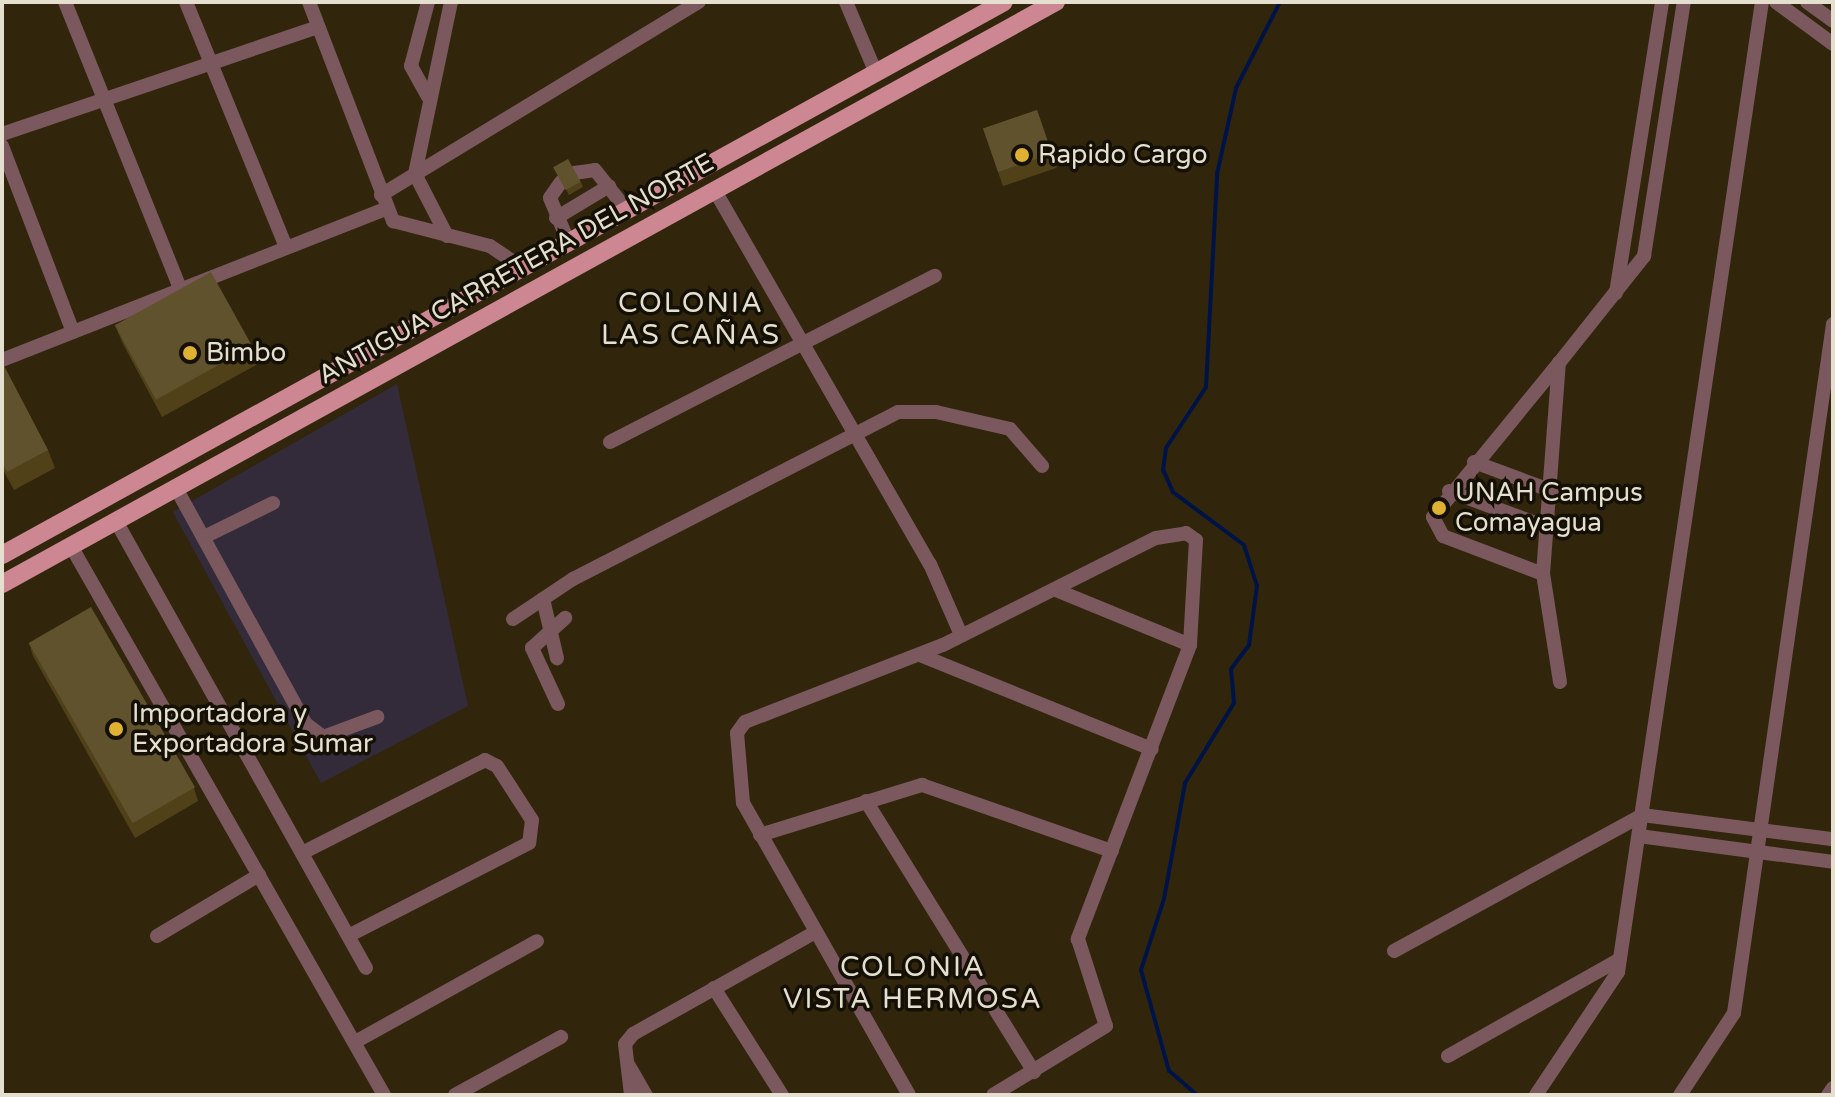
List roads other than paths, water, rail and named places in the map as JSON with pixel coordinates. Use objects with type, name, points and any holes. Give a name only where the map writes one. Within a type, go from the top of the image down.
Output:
[{"type":"main road","name":"ANTIGUA CARRETERA DEL NORTE","points":[[2,555],[1004,2]]},
{"type":"main road","name":"ANTIGUA CARRETERA DEL NORTE","points":[[2,584],[1056,2]]},
{"type":"street","points":[[65,2],[180,288]]},
{"type":"street","points":[[186,2],[286,247]]},
{"type":"street","points":[[309,2],[383,202],[402,227],[501,251],[523,268]]},
{"type":"street","points":[[428,2],[411,66],[428,97]]},
{"type":"street","points":[[447,236],[415,174],[428,97],[451,2]]},
{"type":"street","points":[[2,360],[286,247],[383,202],[415,174],[699,2]]},
{"type":"street","points":[[846,2],[876,73]]},
{"type":"street","points":[[1536,1095],[1609,994],[1620,959],[1762,2]]},
{"type":"street","points":[[1776,2],[1833,44]]},
{"type":"street","points":[[1807,2],[1833,21]]},
{"type":"street","points":[[1543,574],[1437,532],[1433,517],[1449,491],[1559,363],[1616,293],[1644,256],[1675,91],[1683,10],[1661,8],[1653,88],[1616,293]]},
{"type":"street","points":[[2,134],[318,27]]},
{"type":"street","points":[[1653,88],[1675,91]]},
{"type":"street","points":[[2,146],[73,332]]},
{"type":"street","points":[[574,173],[595,170],[626,209]]},
{"type":"street","points":[[561,182],[550,198],[568,241]]},
{"type":"street","points":[[556,218],[609,186]]},
{"type":"street","points":[[714,189],[856,433],[961,635]]},
{"type":"street","points":[[610,442],[802,340],[935,276]]},
{"type":"street","points":[[1680,1095],[1734,1013],[1833,324]]},
{"type":"street","points":[[1559,363],[1552,491],[1543,574],[1560,682]]},
{"type":"street","points":[[513,619],[543,599],[898,412],[936,412],[1021,434],[1042,466]]},
{"type":"street","points":[[1474,462],[1552,491]]},
{"type":"street","points":[[176,488],[306,724],[323,737],[377,717]]},
{"type":"street","points":[[1449,491],[1549,528]]},
{"type":"street","points":[[204,537],[273,503]]},
{"type":"street","points":[[116,521],[304,852],[366,968]]},
{"type":"street","points":[[909,1095],[812,934],[760,835],[736,775],[733,750],[745,722],[920,655],[1156,538],[1186,533],[1196,540],[1190,645],[1078,939],[1106,1026],[993,1095]]},
{"type":"street","points":[[71,546],[384,1095]]},
{"type":"street","points":[[1056,590],[1190,645]]},
{"type":"street","points":[[543,599],[557,658]]},
{"type":"street","points":[[558,704],[532,648],[565,618]]},
{"type":"street","points":[[920,655],[1152,749]]},
{"type":"street","points":[[304,852],[485,760],[497,766],[532,820],[529,843],[350,935]]},
{"type":"street","points":[[760,835],[922,785],[1112,851]]},
{"type":"street","points":[[866,801],[1034,1072]]},
{"type":"street","points":[[1394,951],[1642,815],[1833,839]]},
{"type":"street","points":[[1639,836],[1833,862]]},
{"type":"street","points":[[157,936],[259,875]]},
{"type":"street","points":[[631,1095],[625,1059],[633,1034],[812,934]]},
{"type":"street","points":[[355,1042],[537,941]]},
{"type":"street","points":[[1448,1056],[1620,959]]},
{"type":"street","points":[[714,988],[782,1095]]},
{"type":"street","points":[[455,1095],[561,1037]]},
{"type":"street","points":[[625,1059],[646,1095]]},
{"type":"street","points":[[1828,1095],[1833,1088]]},
{"type":"waterway","points":[[1197,1095],[1169,1071],[1141,970],[1164,899],[1185,783],[1234,703],[1231,669],[1249,645],[1257,586],[1244,545],[1173,492],[1163,470],[1166,448],[1206,387],[1217,174],[1236,88],[1280,2]]},
{"type":"place","name":"Rapido Cargo","points":[[1022,155]]},
{"type":"place","name":"Bimbo","points":[[190,353]]},
{"type":"place","name":"UNAH Campus Comayagua","points":[[1439,508]]},
{"type":"place","name":"Importadora y Exportadora Sumar","points":[[116,729]]},
{"type":"district","name":"COLONIA LAS CAÑAS","points":[[691,319]]},
{"type":"district","name":"COLONIA VISTA HERMOSA","points":[[913,983]]}]
